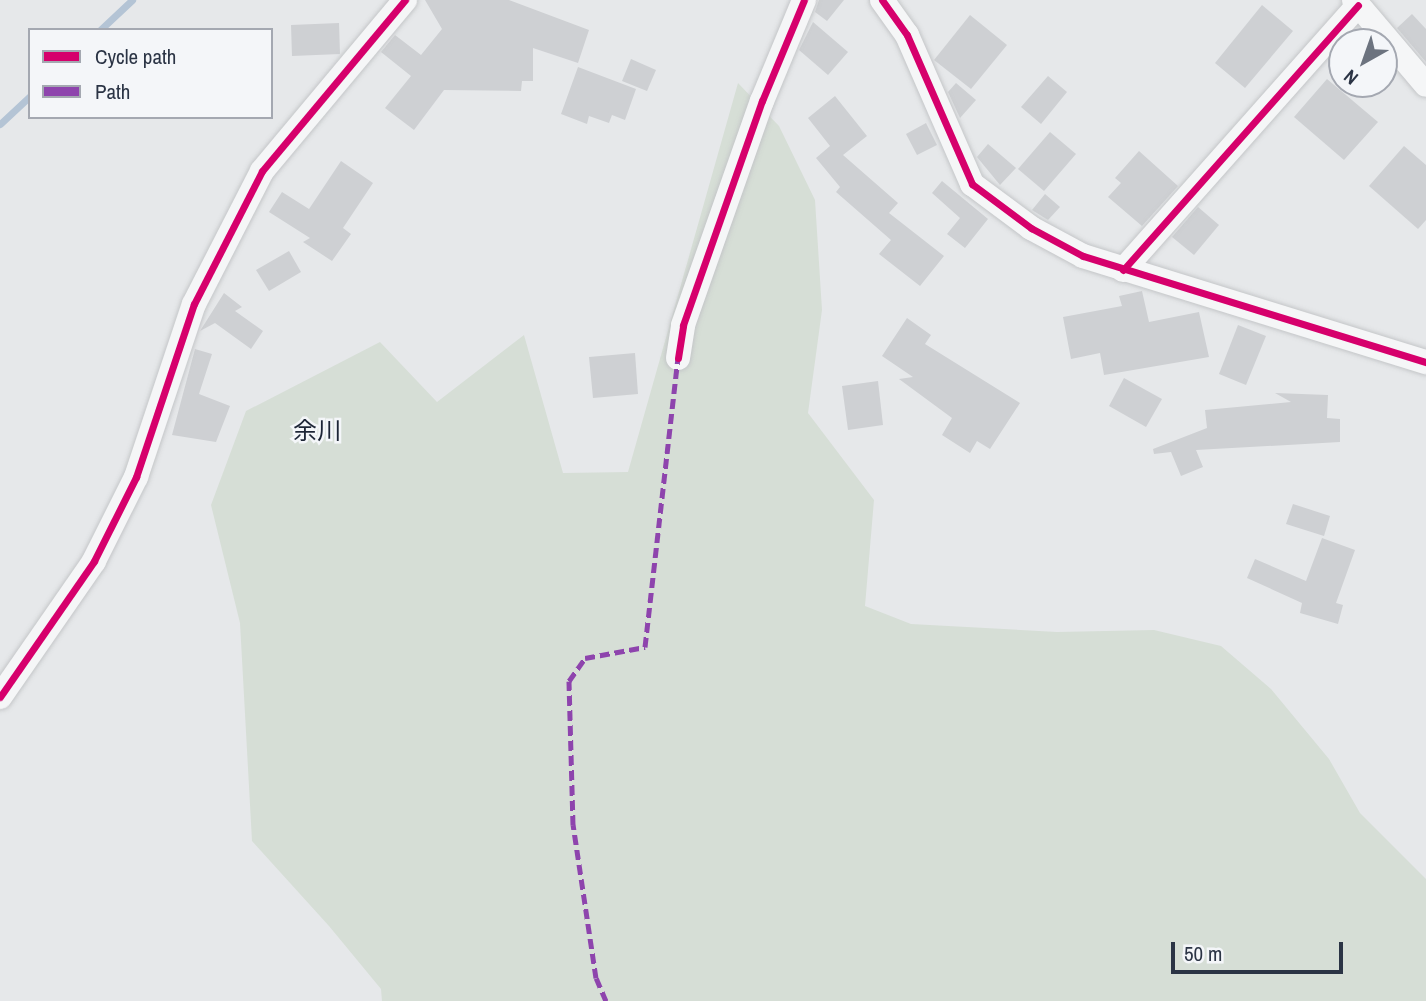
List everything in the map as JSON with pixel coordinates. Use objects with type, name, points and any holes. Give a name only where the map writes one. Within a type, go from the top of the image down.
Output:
[{"type":"street","points":[[0,697],[94,561],[136,477],[194,304],[262,171],[405,0]]},
{"type":"street","points":[[678,358],[734,180],[804,0]]},
{"type":"street","points":[[882,0],[907,35],[972,184],[1031,229],[1124,270],[1426,362]]},
{"type":"street","points":[[1124,270],[1356,3],[1426,85]]},
{"type":"shaded area","points":[[738,83],[779,126],[815,200],[822,310],[808,413],[874,500],[865,606],[911,624],[1057,632],[1154,630],[1221,646],[1271,689],[1329,759],[1360,813],[1426,879],[1426,1001],[382,1001],[381,989],[329,926],[252,841],[240,623],[211,505],[246,411],[380,342],[437,402],[524,335],[563,473],[628,472]]},
{"type":"building","points":[[425,0],[509,0],[589,30],[578,63],[533,48],[533,81],[522,81],[521,91],[444,90],[414,130],[385,108],[411,76],[381,52],[395,35],[421,55],[442,29]]},
{"type":"building","points":[[819,0],[844,0],[827,21],[815,12]]},
{"type":"building","points":[[1262,5],[1293,31],[1245,88],[1215,63]]},
{"type":"building","points":[[1412,14],[1426,29],[1426,62],[1398,28]]},
{"type":"building","points":[[970,15],[1007,45],[971,89],[934,60]]},
{"type":"building","points":[[813,22],[848,52],[828,75],[799,50]]},
{"type":"building","points":[[339,23],[340,54],[292,56],[291,25]]},
{"type":"building","points":[[631,59],[656,70],[647,91],[622,81]]},
{"type":"building","points":[[578,67],[636,89],[625,120],[612,115],[609,123],[589,116],[587,124],[561,114]]},
{"type":"building","points":[[1048,76],[1067,92],[1041,124],[1021,107]]},
{"type":"building","points":[[1327,79],[1328,98],[1350,98],[1378,122],[1344,160],[1294,117]]},
{"type":"building","points":[[956,83],[976,100],[960,118],[948,92]]},
{"type":"building","points":[[835,96],[867,136],[843,155],[898,203],[889,213],[944,256],[920,286],[879,254],[891,240],[836,192],[840,187],[816,158],[830,146],[808,118]]},
{"type":"building","points":[[926,123],[937,145],[917,155],[906,134]]},
{"type":"building","points":[[1050,132],[1076,154],[1044,191],[1018,169]]},
{"type":"building","points":[[988,144],[1016,168],[1000,185],[977,157]]},
{"type":"building","points":[[1404,146],[1426,165],[1426,220],[1418,229],[1369,186]]},
{"type":"building","points":[[1139,151],[1178,186],[1142,226],[1108,197],[1121,183],[1115,178]]},
{"type":"building","points":[[341,161],[373,183],[343,228],[351,234],[332,261],[303,242],[310,238],[269,212],[282,192],[309,209]]},
{"type":"building","points":[[942,181],[988,219],[965,248],[947,234],[960,218],[932,193]]},
{"type":"building","points":[[1045,194],[1060,207],[1048,220],[1032,210]]},
{"type":"building","points":[[1198,207],[1219,225],[1194,255],[1172,237]]},
{"type":"building","points":[[289,251],[301,272],[269,291],[256,270]]},
{"type":"building","points":[[1142,291],[1149,322],[1199,312],[1209,357],[1104,375],[1100,353],[1071,359],[1063,317],[1122,306],[1119,296]]},
{"type":"building","points":[[224,293],[242,307],[235,311],[263,331],[251,349],[215,323],[200,331]]},
{"type":"building","points":[[907,318],[931,335],[925,344],[1020,403],[990,449],[977,441],[970,453],[942,435],[952,418],[899,379],[913,377],[882,356]]},
{"type":"building","points":[[1238,325],[1266,336],[1246,385],[1219,374]]},
{"type":"building","points":[[195,349],[212,354],[199,394],[230,406],[216,442],[172,435]]},
{"type":"building","points":[[635,353],[638,394],[593,398],[589,357]]},
{"type":"building","points":[[1124,378],[1162,399],[1146,427],[1109,406]]},
{"type":"building","points":[[878,381],[883,425],[848,430],[842,386]]},
{"type":"building","points":[[1275,393],[1328,395],[1327,418],[1340,419],[1340,442],[1196,450],[1203,467],[1181,476],[1171,452],[1154,454],[1153,449],[1207,428],[1205,410],[1291,402]]},
{"type":"building","points":[[1293,504],[1330,516],[1324,536],[1286,524]]},
{"type":"building","points":[[1322,538],[1355,550],[1336,603],[1343,605],[1338,624],[1300,613],[1302,603],[1247,578],[1255,559],[1306,581]]},
{"type":"waterway","points":[[102,28],[132,0]]},
{"type":"waterway","points":[[0,124],[28,98]]},
{"type":"marked path","points":[[606,1001],[596,978],[573,825],[569,681],[585,658],[645,647],[678,358]]},
{"type":"cycle path","points":[[0,697],[94,561],[136,477],[194,304],[262,171],[405,0]]},
{"type":"cycle path","points":[[678,358],[683,325],[762,101],[804,0]]},
{"type":"cycle path","points":[[882,0],[907,35],[972,184],[1031,228],[1083,256],[1426,362]]},
{"type":"cycle path","points":[[1123,270],[1358,5]]},
{"type":"district","name":"余川","points":[[317,431]]}]
